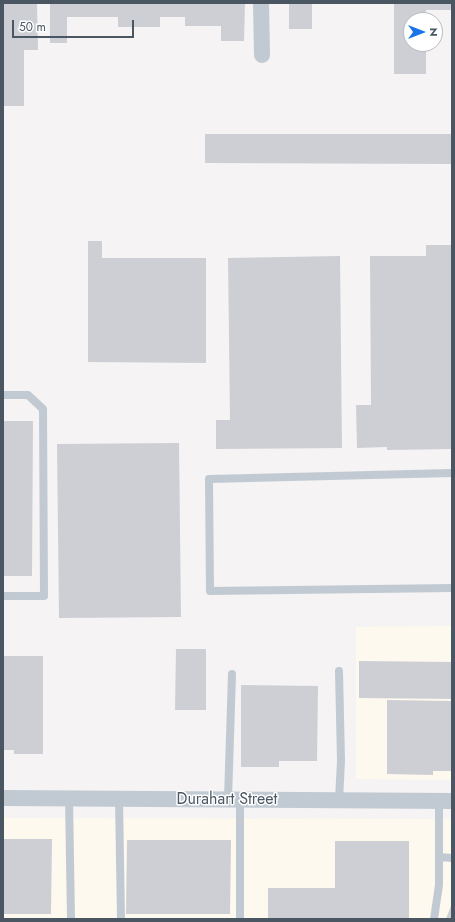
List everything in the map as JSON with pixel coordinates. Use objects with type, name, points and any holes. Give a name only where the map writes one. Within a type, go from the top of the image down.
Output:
[{"type":"street","points":[[261,3],[262,55]]},
{"type":"street","name":"Durahart Street","points":[[3,798],[445,801]]},
{"type":"lane","points":[[3,395],[28,396],[43,409],[44,596],[3,596]]},
{"type":"lane","points":[[452,473],[209,479],[210,591],[452,588]]},
{"type":"lane","points":[[339,671],[341,761],[339,800]]},
{"type":"lane","points":[[232,674],[234,800],[240,919]]},
{"type":"lane","points":[[69,799],[71,919]]},
{"type":"lane","points":[[119,799],[121,919]]},
{"type":"lane","points":[[434,919],[439,885],[445,801]]},
{"type":"lane","points":[[440,857],[452,858]]},
{"type":"shaded area","points":[[452,626],[452,780],[356,779],[356,627]]},
{"type":"shaded area","points":[[3,818],[452,819],[452,919],[3,919]]},
{"type":"building","points":[[3,3],[37,3],[38,50],[24,50],[24,106],[3,106]]},
{"type":"building","points":[[50,3],[245,3],[244,41],[221,41],[221,26],[185,26],[185,17],[160,17],[160,27],[118,27],[118,17],[67,17],[67,43],[50,43]]},
{"type":"building","points":[[289,3],[312,3],[312,29],[289,29]]},
{"type":"building","points":[[394,3],[452,3],[452,10],[403,12],[403,52],[426,52],[426,74],[394,74]]},
{"type":"building","points":[[205,134],[452,134],[452,164],[205,163]]},
{"type":"building","points":[[88,241],[102,241],[102,258],[206,258],[206,363],[88,362]]},
{"type":"building","points":[[426,245],[452,245],[452,449],[387,450],[387,447],[357,448],[356,405],[371,405],[370,256],[426,256]]},
{"type":"building","points":[[340,256],[342,448],[216,449],[216,420],[230,420],[228,258]]},
{"type":"building","points":[[3,421],[33,421],[32,576],[3,576]]},
{"type":"building","points":[[179,443],[181,617],[59,618],[57,444]]},
{"type":"building","points":[[176,649],[206,649],[206,710],[175,710]]},
{"type":"building","points":[[3,656],[43,656],[43,754],[14,754],[14,750],[3,750]]},
{"type":"building","points":[[359,661],[452,662],[452,699],[359,698]]},
{"type":"building","points":[[241,685],[318,686],[317,761],[279,761],[279,767],[241,767]]},
{"type":"building","points":[[387,700],[452,701],[452,771],[433,771],[433,775],[387,774]]},
{"type":"building","points":[[3,839],[52,839],[51,914],[3,914]]},
{"type":"building","points":[[127,840],[231,840],[230,914],[126,914]]},
{"type":"building","points":[[335,841],[409,841],[409,919],[268,919],[268,888],[335,888]]},
{"type":"building","points":[[452,903],[452,919],[446,919]]}]
